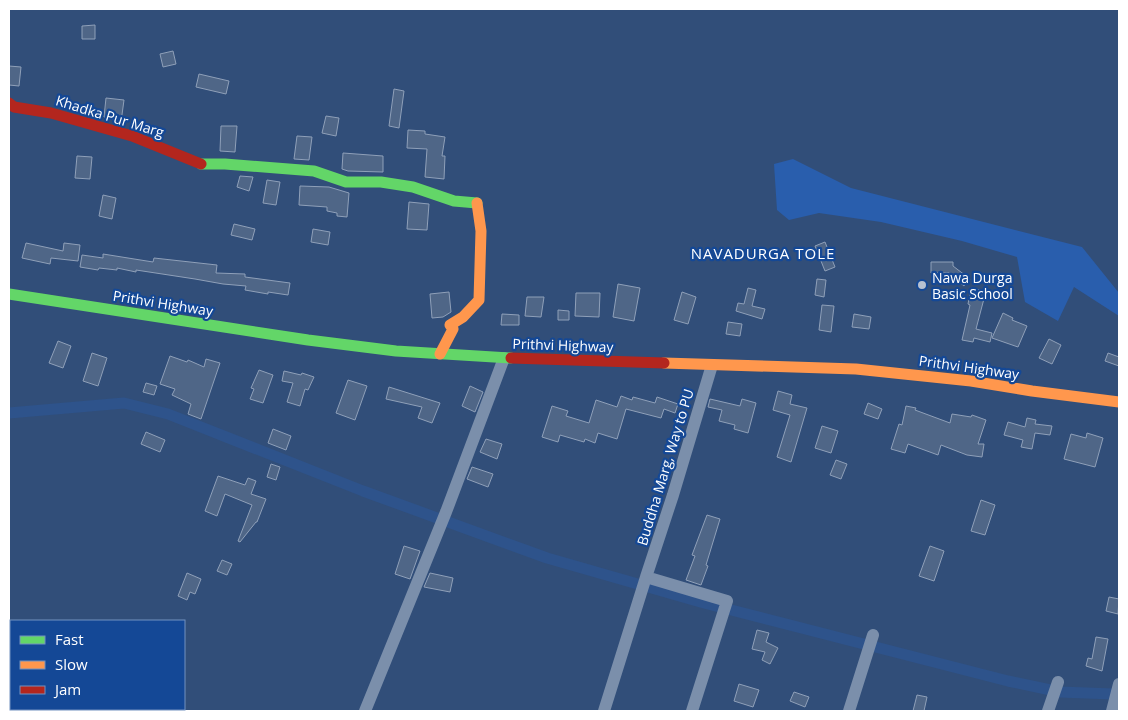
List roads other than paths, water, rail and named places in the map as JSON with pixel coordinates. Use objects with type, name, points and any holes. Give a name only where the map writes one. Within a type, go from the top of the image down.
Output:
[{"type":"main road","name":"Khadka Pur Marg","points":[[9,103],[14,107],[51,113],[132,136],[170,150],[199,164],[226,164],[314,171],[346,182],[381,182],[413,187],[454,201],[478,203],[481,231],[479,300],[463,317],[450,325],[452,329],[440,354]]},
{"type":"main road","name":"Prithvi Highway","points":[[9,294],[308,340],[396,351],[504,358],[838,368],[910,374],[1119,402]]},
{"type":"street","points":[[365,711],[446,512],[504,358]]},
{"type":"street","name":"Buddha Marg, Way to PU","points":[[604,711],[673,495],[712,365]]},
{"type":"street","points":[[646,577],[726,601],[692,711]]},
{"type":"street","points":[[850,711],[873,635]]},
{"type":"street","points":[[1048,711],[1058,682]]},
{"type":"street","points":[[1112,711],[1119,684]]},
{"type":"waterway","points":[[9,413],[124,403],[168,414],[363,491],[547,558],[704,603],[1008,681],[1060,692],[1119,693]]},
{"type":"place","name":"Nawa Durga Basic School","points":[[922,285]]},
{"type":"district","name":"NAVADURGA TOLE","points":[[763,253]]}]
